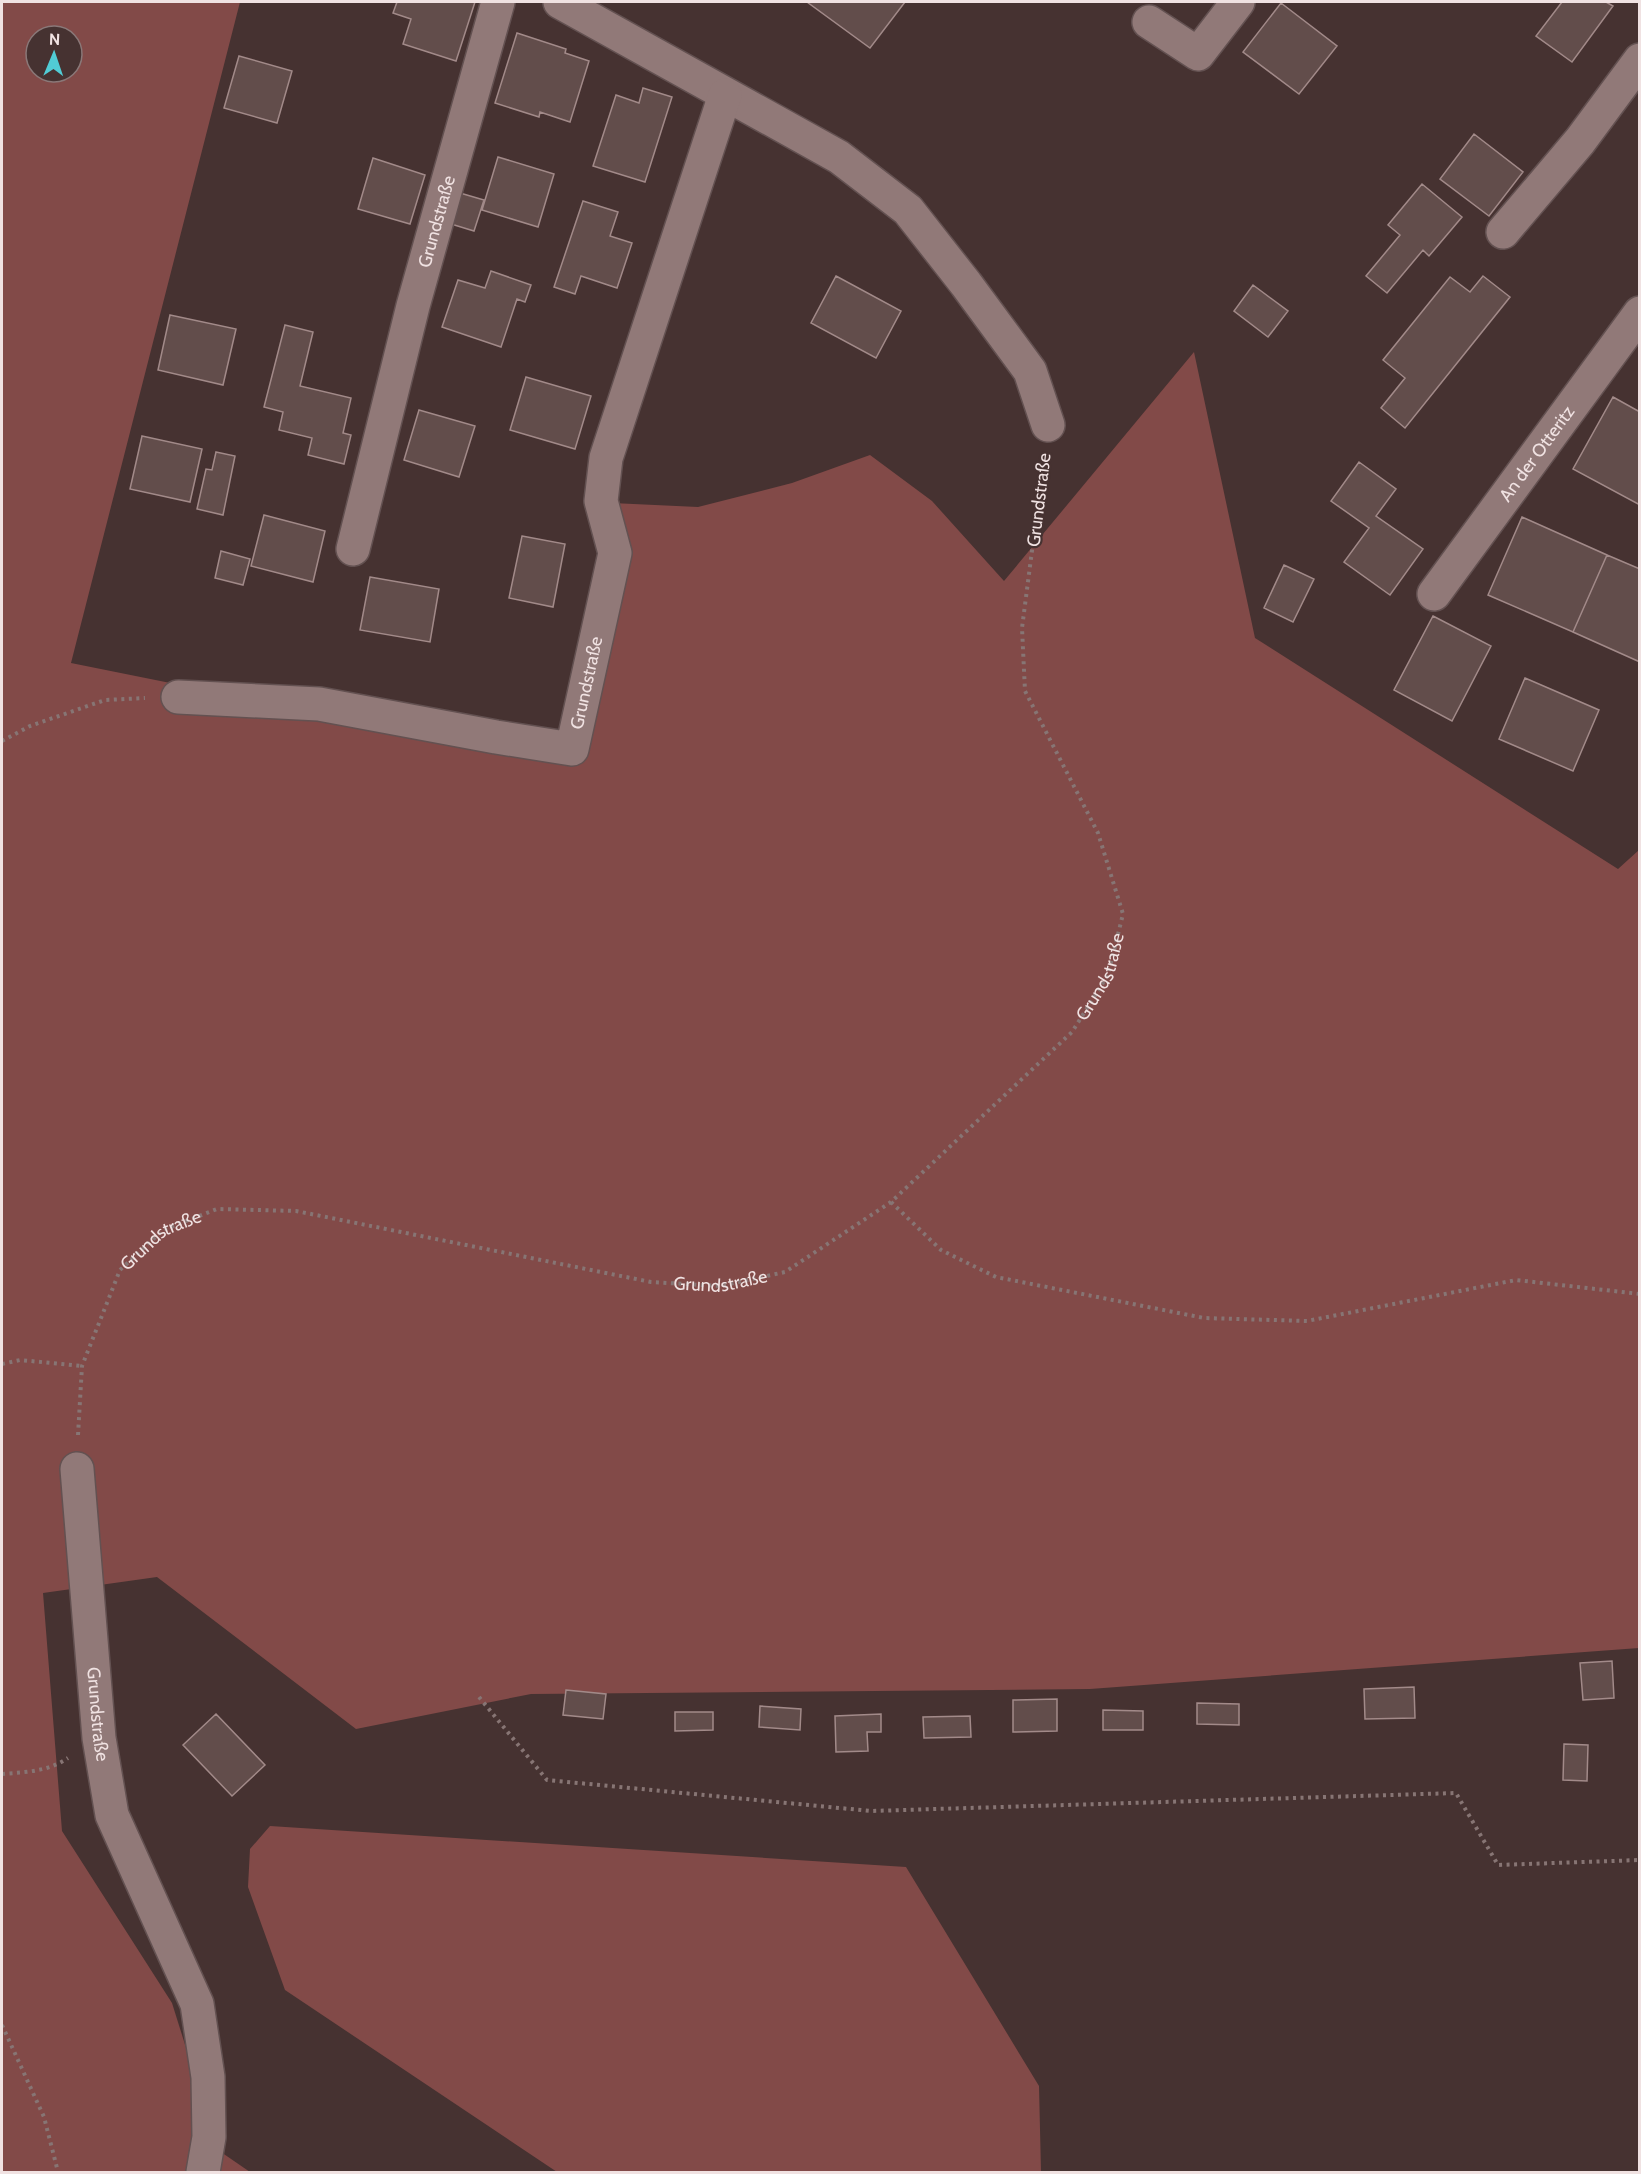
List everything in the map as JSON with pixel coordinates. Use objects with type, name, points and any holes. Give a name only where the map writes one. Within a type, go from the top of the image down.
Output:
[{"type":"street","name":"Grundstraße","points":[[353,549],[413,306],[498,2]]},
{"type":"street","points":[[560,2],[839,157],[908,210],[1030,371],[1048,425]]},
{"type":"street","points":[[1149,22],[1198,54],[1238,2]]},
{"type":"street","points":[[1503,232],[1580,141],[1640,60]]},
{"type":"street","name":"Grundstraße","points":[[178,697],[318,704],[572,749],[615,553],[601,501],[606,458],[725,95]]},
{"type":"street","name":"An der Otteritz","points":[[1434,594],[1640,313]]},
{"type":"street","name":"Grundstraße","points":[[77,1469],[99,1738],[112,1815],[197,2004],[208,2077],[209,2137],[203,2172]]},
{"type":"path","name":"Grundstraße","points":[[77,1469],[82,1366],[120,1270],[163,1230],[218,1209],[296,1211],[651,1282],[720,1286],[785,1272],[891,1202],[1072,1032],[1108,975],[1123,914],[1098,833],[1025,692],[1022,628],[1048,425]]},
{"type":"path","points":[[2,741],[30,726],[105,700],[178,697]]},
{"type":"path","points":[[891,1202],[941,1250],[996,1277],[1204,1318],[1307,1321],[1516,1280],[1640,1294]]},
{"type":"path","points":[[2,1364],[21,1360],[82,1366]]},
{"type":"path","points":[[479,1697],[547,1780],[871,1811],[1456,1793],[1498,1865],[1640,1860]]},
{"type":"path","points":[[2,1774],[55,1767],[99,1738]]},
{"type":"path","points":[[2,2025],[44,2117],[58,2172]]},
{"type":"shaded area","points":[[2,2],[240,2],[71,663],[564,762],[592,738],[624,559],[612,503],[698,507],[792,483],[870,455],[932,501],[1004,581],[1194,352],[1255,638],[1618,869],[1639,850],[1639,1648],[1090,1689],[531,1694],[356,1729],[157,1577],[43,1593],[62,1831],[172,2003],[218,2150],[250,2172],[2,2172]]},
{"type":"shaded area","points":[[270,1826],[906,1867],[1039,2086],[1041,2172],[557,2172],[285,1990],[248,1887],[250,1849]]},
{"type":"building","points":[[397,2],[475,2],[456,61],[403,44],[411,19],[393,13]]},
{"type":"building","points":[[807,2],[905,2],[870,48]]},
{"type":"building","points":[[1562,2],[1606,2],[1613,6],[1572,62],[1536,36]]},
{"type":"building","points":[[1281,3],[1337,46],[1299,94],[1243,52]]},
{"type":"building","points":[[517,33],[566,49],[565,53],[589,61],[570,122],[540,112],[539,117],[495,103]]},
{"type":"building","points":[[239,56],[292,71],[277,123],[224,108]]},
{"type":"building","points":[[643,88],[672,97],[645,182],[593,166],[616,95],[639,103]]},
{"type":"building","points":[[1474,134],[1523,172],[1489,216],[1440,179]]},
{"type":"building","points":[[498,157],[554,174],[538,227],[482,210]]},
{"type":"building","points":[[373,158],[425,175],[410,224],[358,209]]},
{"type":"building","points":[[1422,184],[1462,217],[1429,256],[1423,250],[1387,293],[1366,276],[1400,235],[1388,225]]},
{"type":"building","points":[[460,193],[484,200],[474,231],[451,224]]},
{"type":"building","points":[[583,201],[618,212],[610,236],[632,243],[617,288],[581,276],[575,294],[554,287]]},
{"type":"building","points":[[491,271],[531,285],[525,302],[517,299],[501,347],[442,327],[458,280],[485,288]]},
{"type":"building","points":[[836,276],[901,311],[876,358],[811,323]]},
{"type":"building","points":[[1483,276],[1510,297],[1405,428],[1381,408],[1405,378],[1383,360],[1450,277],[1470,292]]},
{"type":"building","points":[[1253,285],[1288,311],[1268,337],[1234,311]]},
{"type":"building","points":[[170,315],[236,329],[223,385],[158,370]]},
{"type":"building","points":[[285,325],[313,332],[300,386],[351,398],[343,433],[351,435],[344,464],[308,455],[312,438],[279,430],[283,412],[264,407]]},
{"type":"building","points":[[526,377],[591,396],[575,449],[510,430]]},
{"type":"building","points":[[1613,397],[1640,412],[1640,505],[1573,469]]},
{"type":"building","points":[[419,410],[475,426],[459,477],[404,460]]},
{"type":"building","points":[[142,436],[202,449],[190,502],[130,489]]},
{"type":"building","points":[[216,452],[235,456],[223,515],[197,509],[206,469],[212,470]]},
{"type":"building","points":[[1359,462],[1396,489],[1376,516],[1423,549],[1390,595],[1344,562],[1369,528],[1331,501]]},
{"type":"building","points":[[264,515],[325,531],[313,582],[251,566]]},
{"type":"building","points":[[1522,517],[1607,555],[1573,632],[1488,595]]},
{"type":"building","points":[[522,536],[565,544],[553,607],[509,598]]},
{"type":"building","points":[[221,551],[250,559],[243,585],[215,578]]},
{"type":"building","points":[[1607,555],[1640,569],[1640,662],[1573,632]]},
{"type":"building","points":[[1284,565],[1314,579],[1293,622],[1264,608]]},
{"type":"building","points":[[370,577],[439,589],[430,642],[360,630]]},
{"type":"building","points":[[1433,616],[1491,646],[1452,721],[1394,690]]},
{"type":"building","points":[[1525,678],[1599,710],[1573,771],[1499,739]]},
{"type":"building","points":[[1612,1661],[1614,1698],[1583,1700],[1580,1663]]},
{"type":"building","points":[[1414,1687],[1415,1718],[1365,1719],[1364,1689]]},
{"type":"building","points":[[566,1690],[606,1694],[603,1719],[563,1715]]},
{"type":"building","points":[[1057,1699],[1057,1731],[1013,1732],[1013,1700]]},
{"type":"building","points":[[1197,1703],[1239,1704],[1239,1725],[1197,1724]]},
{"type":"building","points":[[760,1706],[801,1709],[800,1730],[759,1727]]},
{"type":"building","points":[[1103,1710],[1143,1711],[1143,1730],[1103,1730]]},
{"type":"building","points":[[675,1712],[713,1712],[713,1730],[675,1731]]},
{"type":"building","points":[[216,1714],[265,1765],[232,1796],[183,1745]]},
{"type":"building","points":[[881,1714],[881,1732],[867,1732],[868,1751],[836,1752],[835,1716]]},
{"type":"building","points":[[970,1716],[971,1737],[924,1738],[923,1717]]},
{"type":"building","points":[[1564,1744],[1588,1745],[1587,1781],[1563,1780]]}]
